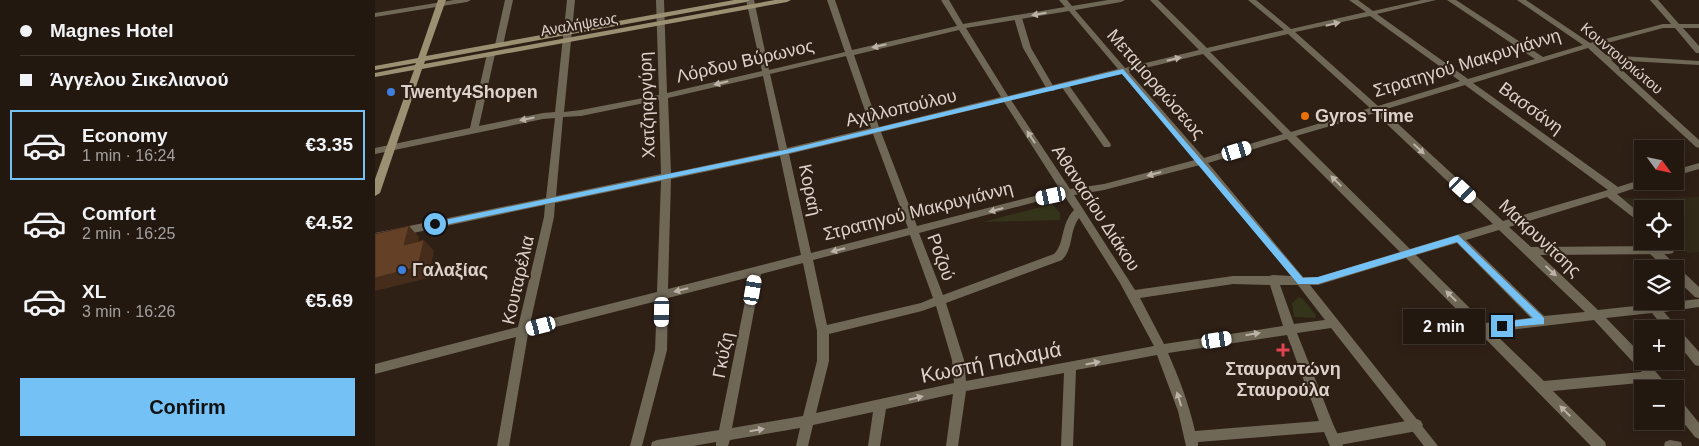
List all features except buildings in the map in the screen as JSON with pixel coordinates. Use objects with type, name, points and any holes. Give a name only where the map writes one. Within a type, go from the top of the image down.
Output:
[{"type":"main road","name":"Αναλήψεως","points":[[375,68],[491,54],[568,36],[749,2],[787,0]]},
{"type":"main road","points":[[375,193],[419,63],[442,2]]},
{"type":"main road","name":"Αναλήψεως","points":[[375,76],[419,63],[499,45],[568,36]]},
{"type":"street","points":[[375,15],[442,2],[467,0]]},
{"type":"street","points":[[499,45],[509,0]]},
{"type":"street","name":"Κουταρέλια","points":[[503,446],[523,330],[549,218],[571,0]]},
{"type":"street","name":"Χατζηαργύρη","points":[[636,446],[661,350],[666,177],[660,0]]},
{"type":"street","name":"Ροζού","points":[[831,0],[959,360],[959,387],[952,446]]},
{"type":"street","name":"Αθανασίου Διάκου","points":[[945,0],[1006,100],[1132,294],[1162,349],[1191,442]]},
{"type":"street","name":"Μεταμορφώσεως","points":[[1063,0],[1301,281],[1432,446]]},
{"type":"street","name":"Λόρδου Βύρωνος","points":[[375,152],[559,114],[581,113],[663,97],[961,27],[1121,0]]},
{"type":"street","points":[[1154,0],[1600,446]]},
{"type":"street","name":"Μακρυνίτσης","points":[[1252,0],[1291,32],[1376,109],[1597,314],[1656,380]]},
{"type":"street","name":"Βασσάνη","points":[[1353,0],[1613,192],[1634,213]]},
{"type":"street","name":"Αχιλλοπούλου","points":[[375,237],[785,152],[1123,71],[1432,0]]},
{"type":"street","points":[[1451,0],[1541,59]]},
{"type":"street","name":"Κουντουριώτου","points":[[1521,0],[1605,57],[1699,145]]},
{"type":"street","points":[[1654,0],[1699,51]]},
{"type":"street","name":"Κοραή","points":[[749,2],[785,152],[823,331],[823,361],[802,446]]},
{"type":"street","points":[[1018,18],[1027,48],[1051,89]]},
{"type":"street","name":"Στρατηγού Μακρυγιάννη","points":[[375,369],[1039,198],[1104,187],[1201,162],[1589,45],[1675,25],[1699,26]]},
{"type":"street","points":[[473,131],[491,54]]},
{"type":"street","points":[[1605,57],[1699,63]]},
{"type":"street","points":[[1065,86],[1107,146]]},
{"type":"street","points":[[1684,170],[1699,166]]},
{"type":"street","points":[[1132,294],[1233,280],[1318,281],[1634,185]]},
{"type":"street","points":[[823,331],[899,314],[1060,256],[1064,251],[1068,226],[1079,211]]},
{"type":"street","points":[[1458,238],[1541,321]]},
{"type":"street","points":[[1529,251],[1669,250]]},
{"type":"street","points":[[1654,251],[1663,260]]},
{"type":"street","name":"Γκύζη","points":[[723,441],[756,271]]},
{"type":"street","points":[[1273,279],[1327,426],[1336,443],[1417,425]]},
{"type":"street","points":[[1684,280],[1699,294]]},
{"type":"street","points":[[1684,305],[1699,303]]},
{"type":"street","points":[[1483,328],[1636,310]]},
{"type":"street","points":[[1657,310],[1665,320]]},
{"type":"street","name":"Κωστή Παλαμά","points":[[657,446],[723,441],[807,421],[880,407],[959,387],[1162,349],[1334,323]]},
{"type":"street","points":[[1684,343],[1699,361]]},
{"type":"street","points":[[1067,446],[1070,367]]},
{"type":"street","points":[[1541,387],[1653,376]]},
{"type":"street","points":[[874,446],[880,407]]},
{"type":"street","points":[[1684,414],[1699,433]]},
{"type":"street","points":[[1191,442],[1327,426]]},
{"type":"street","points":[[1670,446],[1676,446]]},
{"type":"shaded area","points":[[1699,197],[1699,252],[1686,253],[1682,250],[1684,200],[1634,200],[1634,210],[1619,198]]},
{"type":"green space","points":[[1052,204],[1060,213],[1060,220],[983,222]]},
{"type":"green space","points":[[1299,297],[1303,299],[1316,315],[1315,318],[1294,317],[1292,303]]},
{"type":"place","name":"Twenty4Shopen","points":[[391,92]]},
{"type":"place","name":"Gyros Time","points":[[1305,116]]},
{"type":"place","name":"Γαλαξίας","points":[[402,270]]},
{"type":"place","name":"Σταυραντώνη Σταυρούλα","points":[[1283,350]]},
{"type":"route","points":[[435,224],[785,152],[1123,71],[1260,230],[1301,281],[1318,281],[1458,238],[1541,321],[1502,326]]}]
